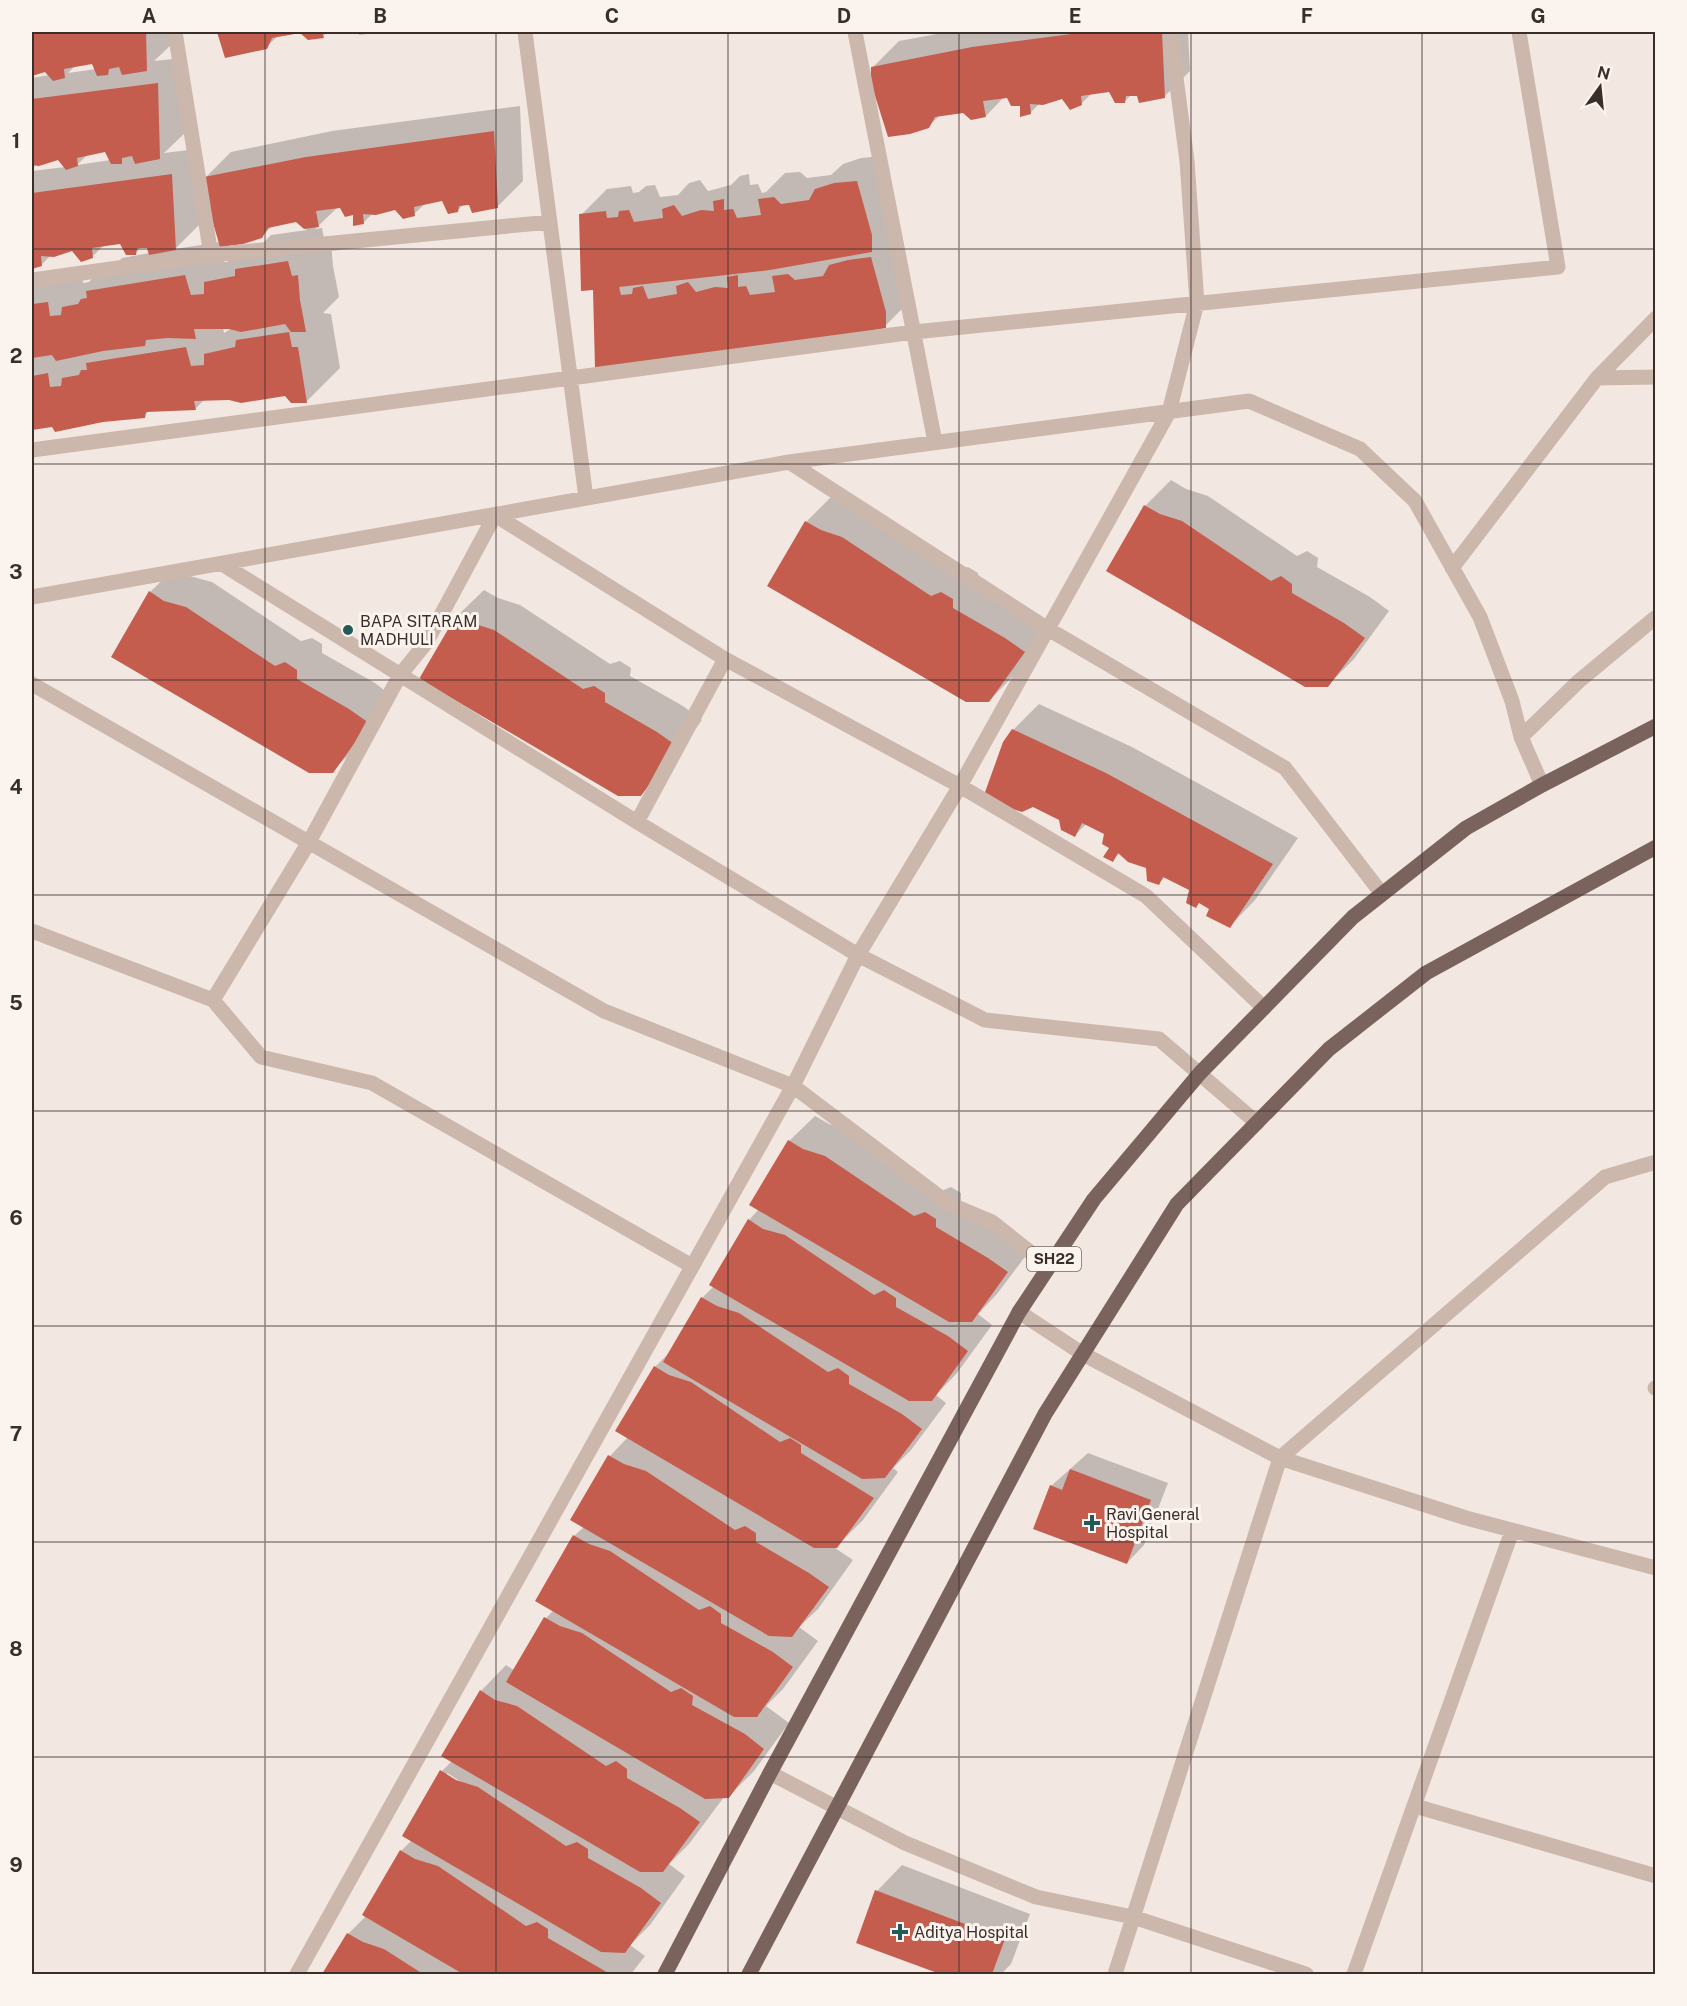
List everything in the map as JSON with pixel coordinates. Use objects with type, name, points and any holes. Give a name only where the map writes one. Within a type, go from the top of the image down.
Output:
[{"type":"main road","name":"SH22","points":[[665,1974],[770,1773],[1019,1312],[1094,1199],[1200,1073],[1353,917],[1466,828],[1542,785],[1656,726]]},
{"type":"main road","points":[[749,1974],[1045,1414],[1177,1204],[1329,1049],[1426,973],[1656,847]]},
{"type":"street","points":[[175,32],[211,255]]},
{"type":"street","points":[[525,32],[586,498]]},
{"type":"street","points":[[855,32],[935,442]]},
{"type":"street","points":[[297,1974],[793,1086],[858,955],[960,786],[1169,412],[1197,303],[1187,161],[1170,32]]},
{"type":"street","points":[[32,450],[914,332],[1558,267],[1519,32]]},
{"type":"street","points":[[32,280],[211,255],[550,222]]},
{"type":"street","points":[[1452,568],[1597,378],[1656,318]]},
{"type":"street","points":[[1597,378],[1656,376]]},
{"type":"street","points":[[32,597],[789,462],[1249,401],[1360,448],[1415,501],[1480,617],[1512,701],[1521,737],[1542,785]]},
{"type":"street","points":[[789,462],[1048,628],[1285,768],[1382,894]]},
{"type":"street","points":[[495,515],[725,659],[960,786],[1146,896],[1264,1008]]},
{"type":"street","points":[[213,1000],[309,842],[400,675],[426,643],[495,515]]},
{"type":"street","points":[[222,564],[637,822],[858,955],[985,1020],[1159,1039],[1257,1122]]},
{"type":"street","points":[[1521,737],[1579,681],[1656,617]]},
{"type":"street","points":[[637,822],[725,659]]},
{"type":"street","points":[[32,684],[604,1011],[793,1086],[949,1204],[992,1222],[1049,1267]]},
{"type":"street","points":[[32,931],[213,1000],[261,1057],[372,1083],[692,1266]]},
{"type":"street","points":[[1115,1974],[1280,1458],[1605,1177],[1656,1162]]},
{"type":"street","points":[[1019,1312],[1083,1354],[1280,1458],[1466,1518],[1656,1568]]},
{"type":"street","points":[[1354,1974],[1512,1531]]},
{"type":"street","points":[[770,1773],[905,1844],[1036,1897],[1133,1917],[1306,1974]]},
{"type":"street","points":[[1414,1806],[1656,1876]]},
{"type":"building","points":[[32,32],[146,32],[147,71],[122,75],[119,67],[109,69],[108,75],[97,76],[92,64],[64,69],[65,78],[53,81],[45,72],[32,76]]},
{"type":"building","points":[[217,32],[322,32],[324,38],[308,40],[300,33],[272,38],[267,49],[225,58]]},
{"type":"building","points":[[1087,32],[1162,32],[1165,98],[1139,103],[1137,96],[1126,96],[1125,103],[1115,103],[1109,92],[1081,96],[1082,105],[1070,110],[1062,99],[1043,105],[1030,104],[1031,114],[1020,117],[1020,106],[1011,106],[1007,98],[983,101],[986,117],[971,120],[963,113],[935,117],[929,128],[888,137],[871,83],[871,67],[972,47]]},
{"type":"building","points":[[158,83],[160,159],[135,164],[132,156],[122,158],[122,164],[111,164],[105,152],[77,158],[78,166],[66,170],[58,160],[39,166],[32,165],[32,99]]},
{"type":"building","points":[[494,131],[498,208],[472,213],[469,205],[459,206],[458,212],[448,214],[442,201],[414,207],[415,216],[403,219],[395,210],[376,215],[363,214],[364,224],[353,226],[353,215],[345,217],[340,208],[316,211],[319,227],[304,229],[296,222],[268,228],[262,238],[243,244],[220,247],[204,192],[204,177],[306,157]]},
{"type":"building","points":[[172,174],[176,250],[149,255],[147,248],[137,248],[136,255],[126,255],[120,244],[92,248],[93,258],[81,262],[72,251],[54,257],[41,256],[42,266],[32,269],[32,193]]},
{"type":"building","points":[[857,181],[872,235],[872,252],[770,270],[619,287],[621,295],[632,294],[633,288],[643,286],[648,299],[677,294],[676,286],[688,282],[696,292],[715,287],[728,288],[727,277],[738,275],[738,287],[746,286],[750,295],[775,292],[772,276],[788,274],[795,280],[823,276],[829,265],[871,257],[886,312],[886,328],[785,346],[595,368],[593,290],[581,291],[579,214],[606,211],[607,218],[618,217],[619,211],[629,210],[634,222],[663,218],[662,209],[674,205],[682,216],[701,210],[714,211],[713,201],[724,199],[724,210],[733,209],[737,218],[761,215],[758,199],[774,197],[781,204],[809,200],[815,189],[834,183]]},
{"type":"building","points":[[288,261],[292,276],[298,275],[306,332],[291,332],[285,324],[241,332],[229,329],[194,329],[196,339],[146,340],[145,346],[103,351],[56,361],[52,355],[32,358],[32,304],[48,302],[50,316],[61,315],[62,307],[78,304],[81,299],[87,298],[86,291],[185,275],[191,295],[204,294],[204,282],[235,276],[235,269]]},
{"type":"building","points":[[289,332],[292,347],[298,347],[307,403],[291,403],[285,396],[241,403],[229,400],[194,401],[196,410],[146,412],[145,418],[103,422],[55,432],[52,427],[32,430],[32,376],[48,373],[50,387],[61,386],[62,378],[79,375],[81,370],[87,370],[86,363],[186,347],[191,366],[204,365],[204,354],[235,347],[236,340]]},
{"type":"building","points":[[1144,505],[1160,514],[1182,521],[1271,581],[1281,576],[1292,584],[1292,593],[1365,638],[1328,687],[1305,687],[1106,571]]},
{"type":"building","points":[[805,521],[821,530],[842,537],[931,596],[941,592],[953,599],[953,608],[1025,652],[989,702],[966,702],[767,586]]},
{"type":"building","points":[[149,591],[164,601],[186,607],[275,666],[285,662],[297,670],[297,679],[369,723],[333,773],[309,773],[111,657]]},
{"type":"building","points":[[457,614],[472,623],[494,630],[583,689],[594,686],[605,693],[605,702],[677,746],[641,796],[618,796],[419,679]]},
{"type":"building","points":[[1012,729],[1106,773],[1273,864],[1230,928],[1206,916],[1209,909],[1199,903],[1196,908],[1186,903],[1189,890],[1163,877],[1159,885],[1147,881],[1146,868],[1128,862],[1118,853],[1113,862],[1103,857],[1109,848],[1102,844],[1104,834],[1082,823],[1075,837],[1061,830],[1059,820],[1033,807],[1022,812],[1003,806],[984,795],[1003,742]]},
{"type":"building","points":[[788,1140],[803,1149],[825,1156],[914,1216],[925,1212],[936,1219],[936,1227],[1008,1272],[972,1322],[949,1322],[749,1205]]},
{"type":"building","points":[[748,1219],[763,1229],[785,1235],[874,1295],[884,1290],[896,1298],[896,1307],[948,1336],[968,1351],[932,1401],[909,1401],[709,1285]]},
{"type":"building","points":[[701,1297],[717,1306],[739,1313],[828,1372],[838,1368],[849,1376],[849,1384],[902,1414],[922,1429],[885,1478],[862,1479],[663,1362]]},
{"type":"building","points":[[654,1366],[669,1375],[691,1382],[780,1442],[790,1438],[801,1445],[801,1453],[874,1498],[837,1548],[814,1548],[615,1431]]},
{"type":"building","points":[[608,1455],[624,1464],[646,1471],[735,1530],[745,1526],[756,1533],[756,1542],[829,1587],[792,1637],[769,1636],[570,1520]]},
{"type":"building","points":[[1070,1469],[1151,1500],[1127,1564],[1033,1529],[1050,1485],[1062,1490]]},
{"type":"building","points":[[573,1535],[589,1544],[610,1551],[699,1610],[710,1606],[721,1614],[721,1623],[773,1652],[793,1667],[757,1717],[734,1717],[535,1601]]},
{"type":"building","points":[[544,1617],[560,1626],[582,1633],[671,1692],[681,1688],[693,1696],[692,1705],[745,1734],[764,1749],[729,1798],[705,1799],[506,1682]]},
{"type":"building","points":[[480,1690],[495,1700],[517,1706],[606,1766],[616,1761],[627,1769],[627,1778],[700,1822],[663,1872],[640,1872],[441,1756]]},
{"type":"building","points":[[440,1770],[456,1780],[478,1787],[566,1846],[577,1842],[588,1849],[588,1858],[641,1888],[661,1903],[625,1953],[601,1952],[402,1836]]},
{"type":"building","points":[[400,1850],[415,1859],[438,1866],[526,1926],[537,1922],[548,1929],[548,1938],[610,1974],[463,1974],[362,1915]]},
{"type":"building","points":[[875,1890],[1005,1939],[992,1974],[940,1974],[856,1943]]},
{"type":"building","points":[[347,1933],[363,1942],[384,1949],[423,1974],[322,1974]]},
{"type":"place","name":"BAPA SITARAM MADHULI","points":[[348,630]]},
{"type":"place","name":"Ravi General Hospital","points":[[1092,1523]]},
{"type":"place","name":"Aditya Hospital","points":[[900,1932]]}]
